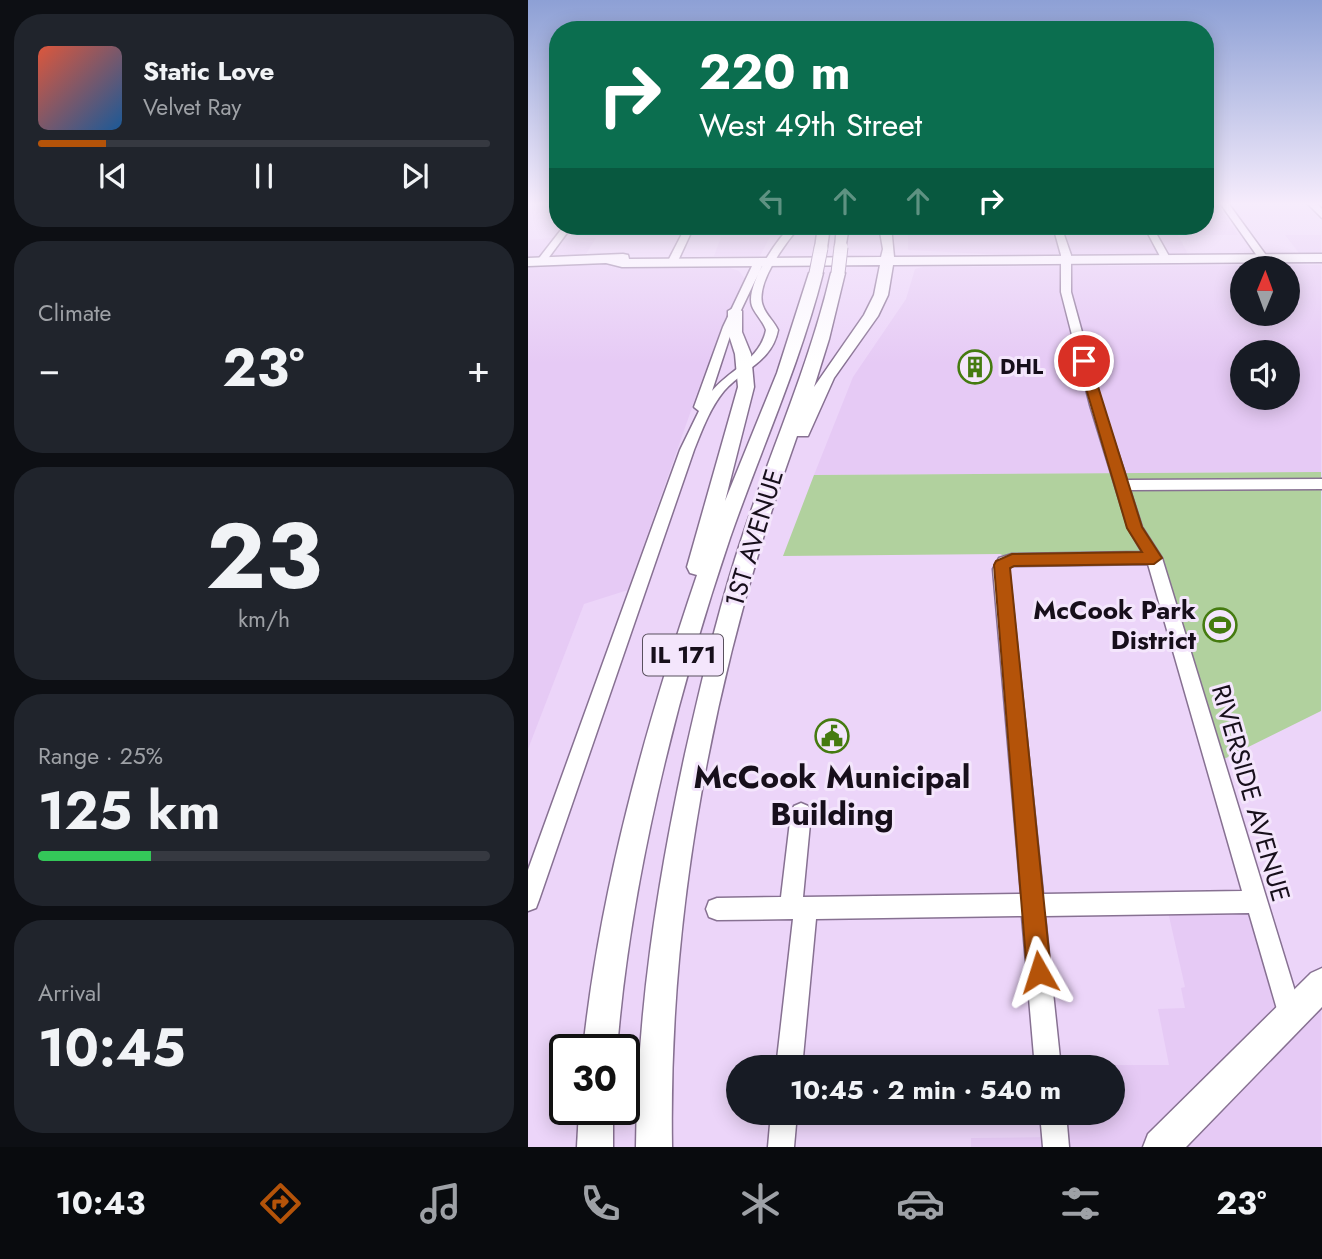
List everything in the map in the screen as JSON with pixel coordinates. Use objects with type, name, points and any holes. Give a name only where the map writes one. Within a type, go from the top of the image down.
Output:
[{"type":"main road","name":"1ST AVENUE","points":[[654,1147],[656,1031],[670,896],[710,696],[740,579],[818,346],[827,273],[823,257]]},
{"type":"main road","name":"1ST AVENUE","points":[[602,1034],[607,981],[620,908],[649,784],[704,586],[799,331],[836,257]]},
{"type":"main road","points":[[534,262],[622,263],[941,257]]},
{"type":"main road","points":[[972,257],[1066,259]]},
{"type":"main road","points":[[888,259],[898,267],[930,261],[1230,258]]},
{"type":"main road","points":[[1300,258],[1321,258]]},
{"type":"main road","points":[[740,579],[818,394],[832,367],[876,307],[888,259]]},
{"type":"main road","points":[[673,260],[727,264],[743,268],[751,278]]},
{"type":"main road","points":[[727,264],[766,260]]},
{"type":"main road","points":[[649,784],[676,642],[743,402],[745,368],[735,332],[735,311]]},
{"type":"main road","points":[[1161,1147],[1321,984]]},
{"type":"main road","points":[[595,1147],[596,1125]]},
{"type":"street","points":[[687,450],[714,396],[732,377],[765,351],[772,337],[770,324],[756,302],[767,257]]},
{"type":"street","points":[[528,900],[687,450],[708,382],[735,311],[751,278],[769,257]]},
{"type":"street","name":"RIVERSIDE AVENUE","points":[[1066,259],[1066,292],[1075,328],[1135,528],[1154,558],[1290,1014]]},
{"type":"street","points":[[1122,485],[1321,484]]},
{"type":"street","points":[[1047,1055],[1001,574],[1004,562],[1017,559],[1154,558]]},
{"type":"street","points":[[790,1055],[801,813]]},
{"type":"street","points":[[717,909],[1256,902]]},
{"type":"street","points":[[781,1147],[783,1125]]},
{"type":"street","points":[[1054,1125],[1056,1147]]},
{"type":"shaded area","points":[[528,257],[584,257],[582,260],[528,260]]},
{"type":"shaded area","points":[[1035,257],[1190,258],[1064,258]]},
{"type":"shaded area","points":[[528,265],[725,266],[739,271],[745,279],[701,382],[628,590],[584,604],[528,749]]},
{"type":"shaded area","points":[[1230,265],[1230,326],[1300,326],[1300,265],[1321,265],[1321,472],[814,475],[853,377],[906,299],[915,269]]},
{"type":"shaded area","points":[[1166,903],[1254,903],[1284,1011],[1149,1147],[971,1147],[971,1138],[1053,1137],[1052,1125],[1125,1125],[1125,1065],[1169,1065],[1158,1009],[1185,1008],[1181,988],[1185,987]]},
{"type":"shaded area","points":[[1321,1008],[1321,1147],[1174,1147],[1180,1138]]},
{"type":"green space","points":[[1321,472],[1321,711],[1216,763],[1155,557],[1010,558],[1000,554],[783,556],[814,475]]},
{"type":"place","name":"DHL","points":[[975,367]]},
{"type":"place","name":"McCook Park District","points":[[1220,625]]},
{"type":"place","name":"McCook Municipal Building","points":[[832,736]]},
{"type":"route","points":[[1039,972],[1002,565],[1008,560],[1154,558],[1135,528],[1084,361]]}]
